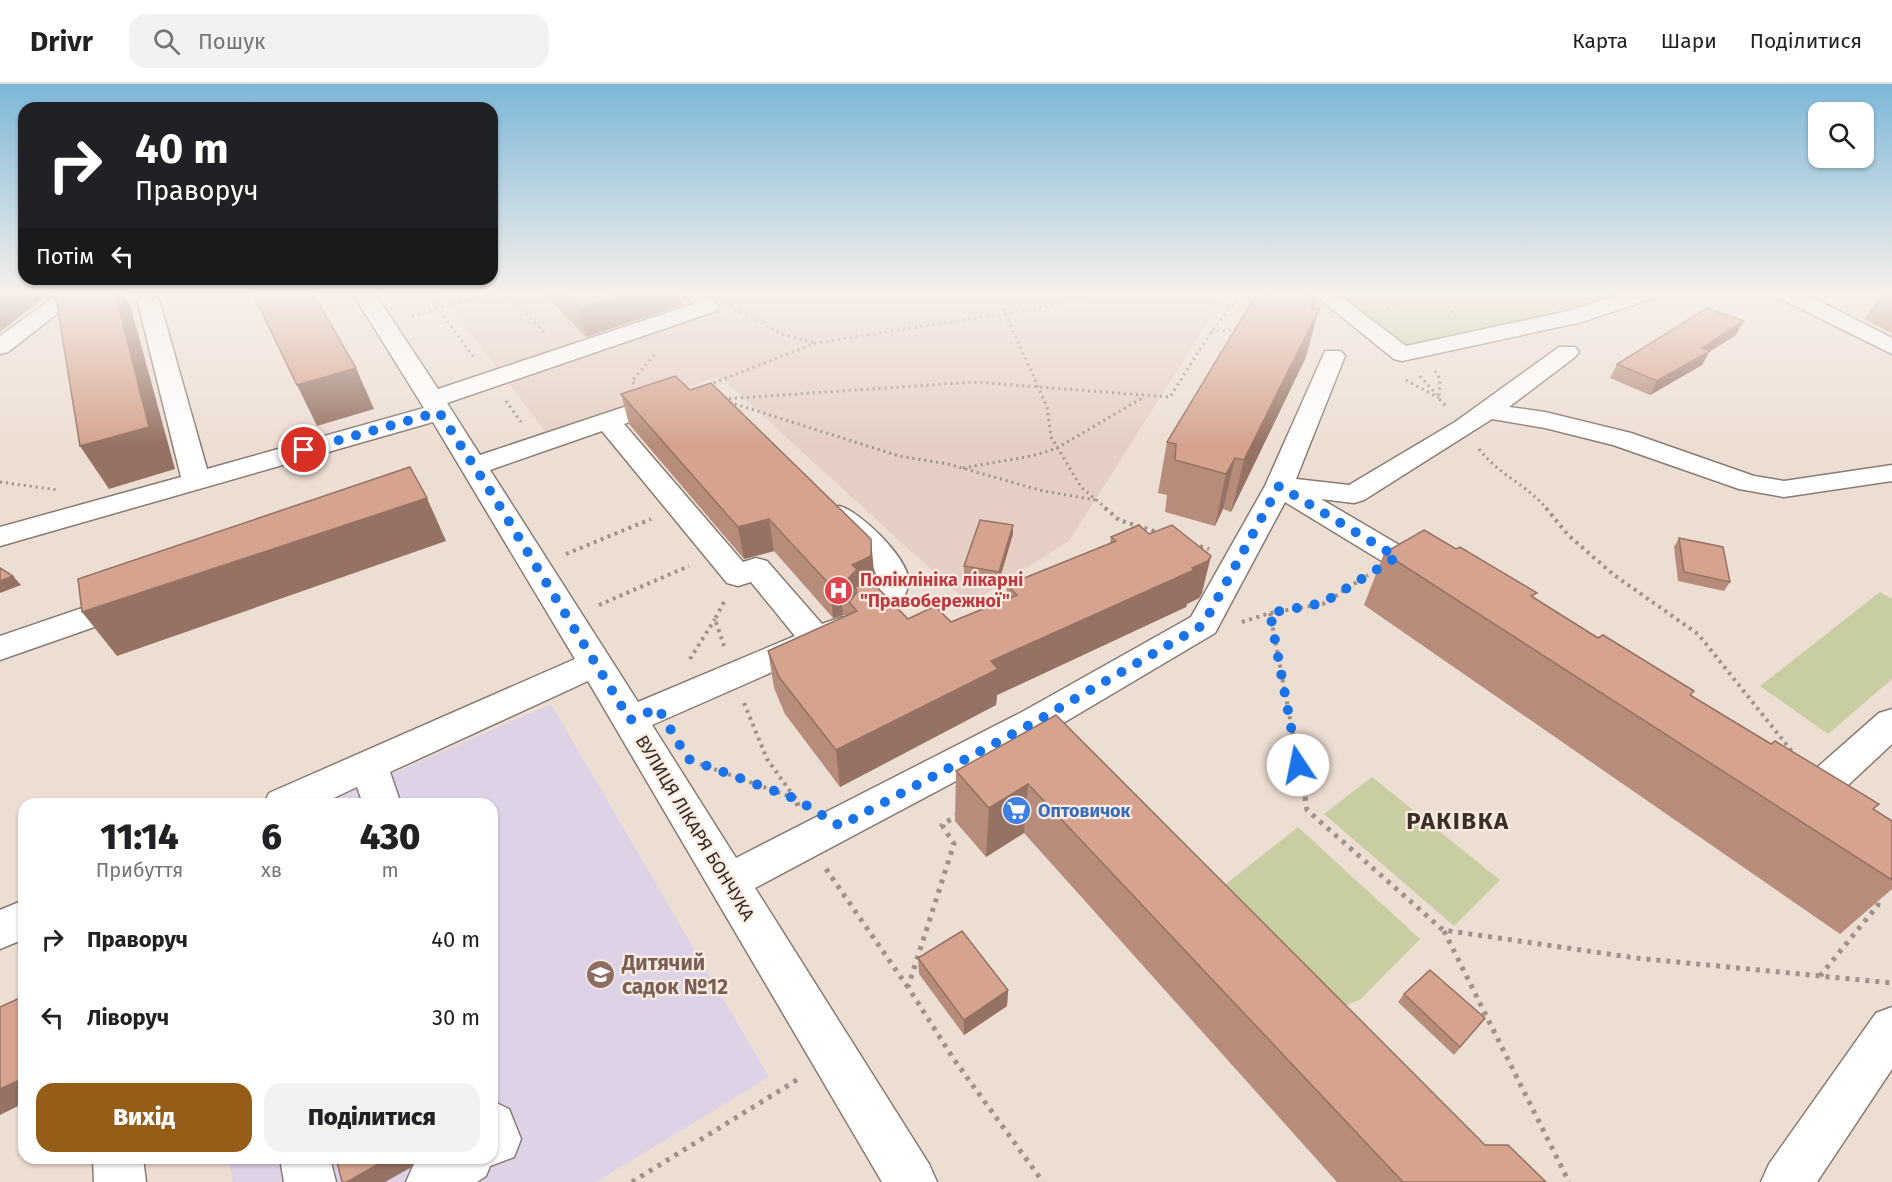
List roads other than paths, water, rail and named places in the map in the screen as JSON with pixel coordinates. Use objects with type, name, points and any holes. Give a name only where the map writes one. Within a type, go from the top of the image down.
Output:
[{"type":"street","points":[[160,343],[196,481]]},
{"type":"street","name":"ВУЛИЦЯ ЛІКАРЯ БОНЧУКА","points":[[396,343],[595,664],[644,714],[729,882],[911,1182]]},
{"type":"street","points":[[0,537],[196,481],[435,406],[593,343]]},
{"type":"street","points":[[1389,343],[1402,354],[1456,343]]},
{"type":"street","points":[[1279,486],[1354,495],[1464,428],[1567,352]]},
{"type":"street","points":[[729,882],[840,826],[1048,736],[1203,625],[1279,486],[1333,356]]},
{"type":"street","points":[[474,466],[650,406],[689,397]]},
{"type":"street","points":[[1487,411],[1545,420],[1622,439],[1749,483],[1784,489],[1892,473]]},
{"type":"street","points":[[607,421],[728,565],[756,568],[829,634],[644,714]]},
{"type":"street","points":[[1279,486],[1448,588]]},
{"type":"street","points":[[821,498],[889,564],[895,577],[893,591],[884,604],[869,613]]},
{"type":"street","points":[[0,648],[154,594]]},
{"type":"street","points":[[297,798],[595,664]]},
{"type":"street","points":[[1803,803],[1892,723]]},
{"type":"street","points":[[369,766],[380,798]]},
{"type":"street","points":[[0,930],[18,922]]},
{"type":"street","points":[[1787,1182],[1892,1029]]},
{"type":"street","points":[[118,1164],[120,1182]]},
{"type":"street","points":[[306,1164],[310,1182]]},
{"type":"street","points":[[432,1182],[459,1164]]},
{"type":"place","name":"Поліклініка лікарні \"Правобережної\"","points":[[839,590]]},
{"type":"place","name":"Оптовичок","points":[[1017,811]]},
{"type":"place","name":"Дитячий садок №12","points":[[601,975]]},
{"type":"district","name":"РАКІВКА","points":[[1458,821]]}]
